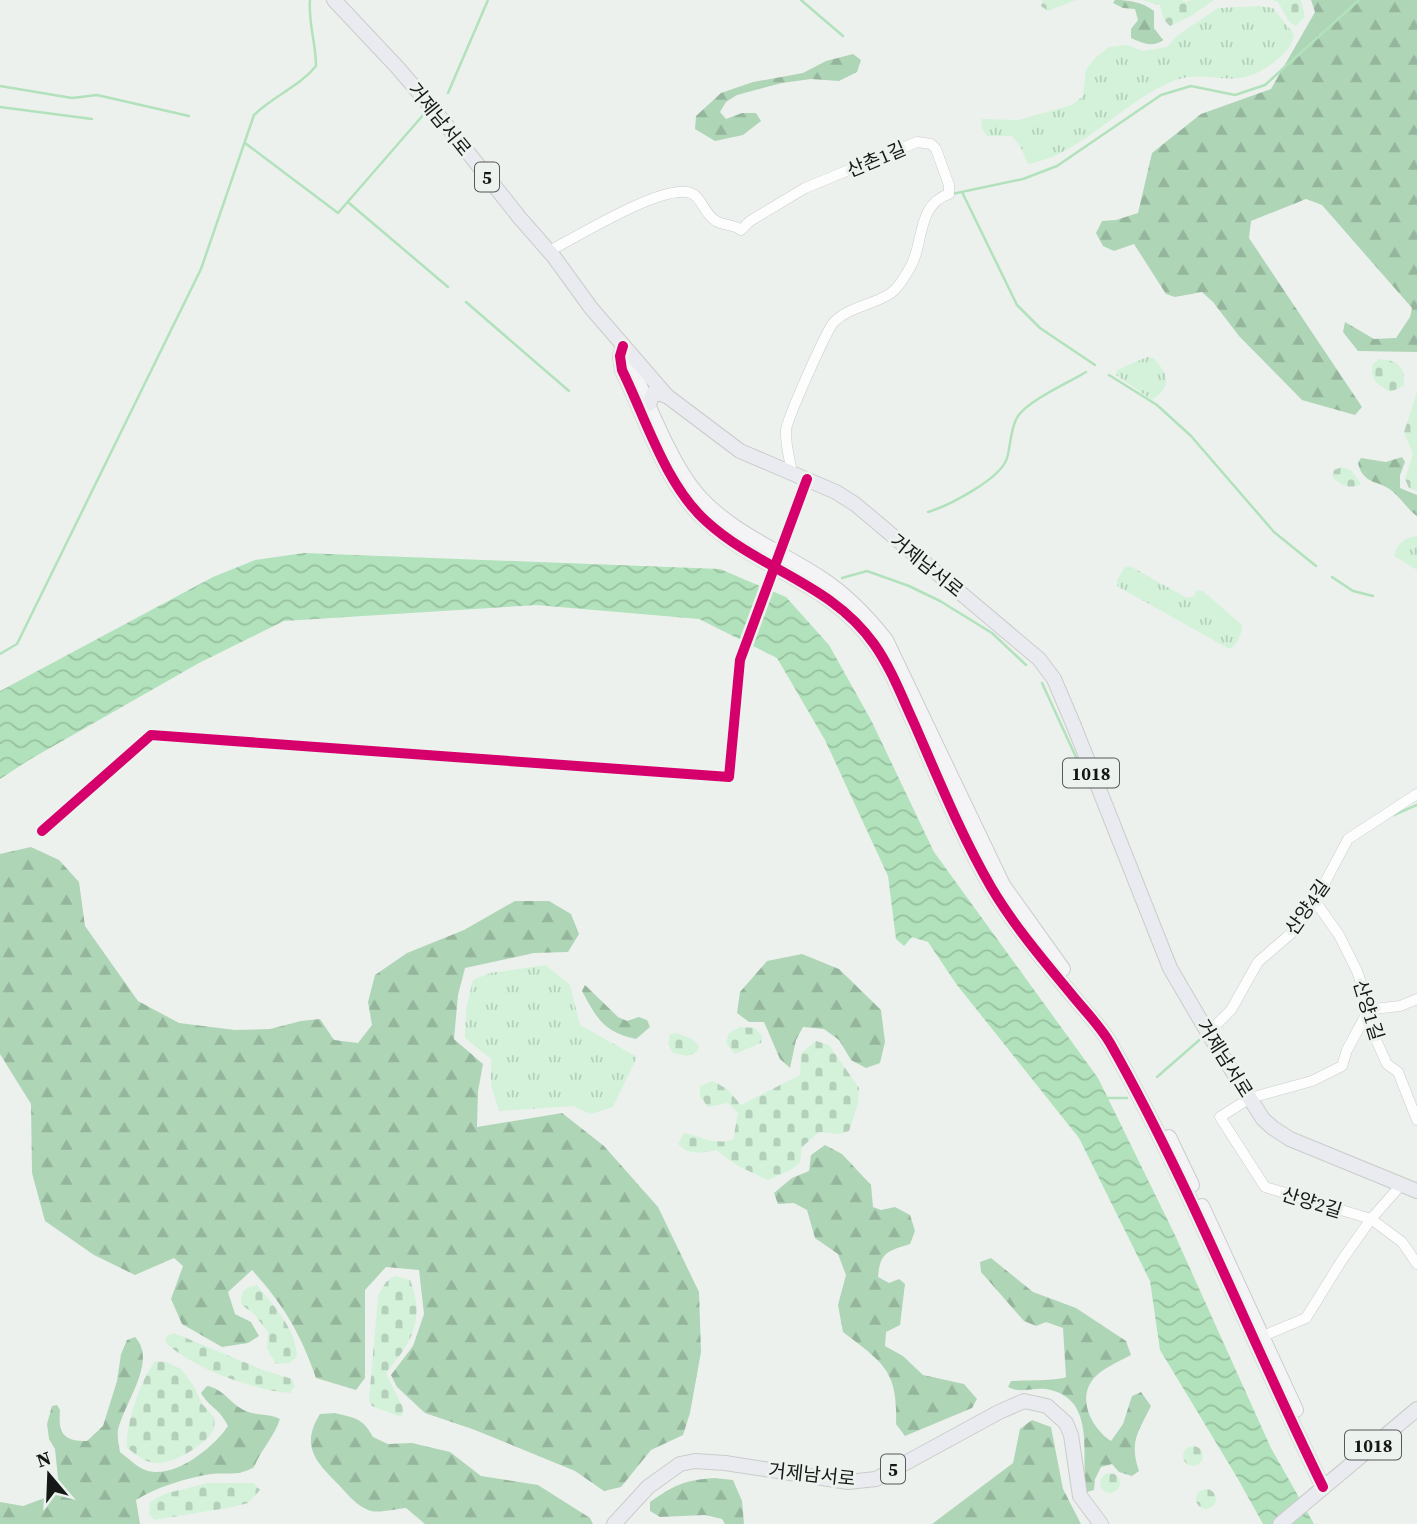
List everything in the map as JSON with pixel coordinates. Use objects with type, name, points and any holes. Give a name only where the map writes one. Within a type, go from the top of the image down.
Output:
[{"type":"main road","name":"거제남서로","points":[[334,0],[444,122],[549,251],[623,346],[627,361],[688,413],[740,451],[836,492],[856,504],[1039,659],[1054,678],[1170,968],[1263,1119],[1290,1139],[1417,1191]]},
{"type":"main road","points":[[349,0],[356,23]]},
{"type":"main road","points":[[649,404],[654,392],[667,396]]},
{"type":"main road","name":"거제남서로","points":[[614,1524],[648,1487],[680,1464],[695,1461],[725,1463],[848,1482],[876,1479],[1024,1401],[1047,1406],[1066,1423],[1071,1435],[1080,1496],[1101,1524]]},
{"type":"main road","name":"1018","points":[[1321,1488],[1417,1409]]},
{"type":"main road","points":[[1280,1524],[1321,1488]]},
{"type":"street","name":"산촌1길","points":[[549,251],[657,197],[687,192],[698,197],[705,210],[717,222],[729,223],[741,230],[750,221],[805,188],[905,145],[922,142],[931,144],[936,149],[949,185],[949,194],[932,205],[922,225],[911,268],[892,292],[851,310],[832,323],[786,429],[792,473]]},
{"type":"street","points":[[591,308],[631,366],[667,442],[696,494],[775,567]]},
{"type":"street","points":[[627,361],[664,459],[687,500],[707,523],[836,604],[875,645],[903,698],[958,822],[992,889],[1041,957],[1107,1038],[1142,1102],[1257,1338],[1321,1488]]},
{"type":"street","points":[[43,831],[151,736],[729,777],[740,660],[807,479]]},
{"type":"street","name":"산양4길","points":[[1208,1033],[1231,1010],[1258,962],[1295,930],[1315,901],[1348,839],[1417,794]]},
{"type":"street","name":"산양1길","points":[[1315,901],[1339,935],[1357,971],[1366,998],[1371,1029],[1387,1064],[1398,1072],[1417,1120]]},
{"type":"street","points":[[1250,1098],[1312,1081],[1342,1066],[1347,1050],[1367,1013],[1374,1009],[1400,1006],[1417,999]]},
{"type":"street","name":"산양2길","points":[[1250,1098],[1220,1117],[1265,1187],[1371,1219],[1402,1242],[1417,1264]]},
{"type":"street","points":[[1257,1338],[1306,1318],[1371,1219],[1401,1185]]},
{"type":"street","points":[[1257,1338],[1302,1444],[1301,1452],[1321,1488]]},
{"type":"green space","points":[[1043,0],[1076,0],[1048,11],[1041,6]]},
{"type":"green space","points":[[1115,0],[1135,2],[1154,11],[1154,28],[1163,40],[1151,44],[1131,38],[1131,29],[1138,20],[1135,9],[1123,8],[1113,3]]},
{"type":"green space","points":[[1141,0],[1214,0],[1170,26],[1164,20],[1160,5]]},
{"type":"green space","points":[[1272,0],[1301,0],[1305,17],[1296,26],[1289,22],[1278,2]]},
{"type":"green space","points":[[1311,0],[1417,0],[1417,352],[1358,351],[1343,332],[1345,322],[1374,339],[1396,338],[1410,317],[1412,308],[1322,205],[1306,199],[1251,221],[1249,238],[1362,407],[1355,415],[1302,400],[1239,336],[1202,292],[1175,297],[1166,294],[1134,244],[1114,251],[1103,246],[1096,233],[1102,221],[1138,213],[1152,153],[1201,114],[1271,89],[1315,12]]},
{"type":"green space","points":[[1218,8],[1273,8],[1294,34],[1284,53],[1259,72],[1247,77],[1201,76],[1176,80],[1139,100],[1067,150],[1028,164],[1012,136],[987,136],[981,126],[982,119],[1018,120],[1072,105],[1083,96],[1086,70],[1095,58],[1109,47],[1127,45],[1143,51],[1167,47],[1178,35]]},
{"type":"green space","points":[[853,54],[861,60],[857,72],[839,81],[811,79],[782,83],[737,95],[726,102],[720,112],[726,119],[742,113],[756,113],[761,121],[743,135],[715,141],[695,129],[696,116],[721,93],[753,82],[803,73],[826,61]]},
{"type":"green space","points":[[1147,357],[1154,358],[1166,379],[1159,395],[1152,400],[1116,375],[1117,370]]},
{"type":"green space","points":[[1379,359],[1396,363],[1402,369],[1404,386],[1390,392],[1376,381],[1372,369]]},
{"type":"green space","points":[[1417,392],[1417,491],[1409,488],[1405,479],[1413,454],[1404,432]]},
{"type":"green space","points":[[1402,457],[1405,462],[1400,475],[1400,488],[1417,495],[1417,516],[1392,491],[1368,479],[1358,463],[1361,458],[1386,462]]},
{"type":"green space","points":[[1342,467],[1351,470],[1361,484],[1349,486],[1335,479],[1332,476],[1334,470]]},
{"type":"green space","points":[[1417,536],[1417,570],[1394,556],[1402,542]]},
{"type":"green space","points":[[1130,566],[1187,598],[1194,596],[1197,590],[1203,591],[1242,625],[1237,642],[1229,649],[1117,586],[1117,580],[1124,568]]},
{"type":"green space","points":[[31,847],[59,860],[79,882],[85,926],[138,1001],[179,1023],[235,1030],[270,1029],[320,1019],[334,1040],[358,1043],[372,1025],[368,1002],[375,975],[407,953],[464,930],[515,901],[549,901],[571,914],[579,934],[568,952],[534,953],[465,968],[458,995],[454,1039],[483,1064],[478,1091],[477,1127],[562,1113],[604,1146],[658,1207],[699,1292],[701,1352],[690,1413],[683,1435],[651,1450],[621,1487],[604,1491],[575,1471],[475,1430],[425,1413],[397,1387],[391,1375],[413,1346],[424,1314],[419,1270],[386,1267],[365,1290],[365,1378],[356,1390],[316,1378],[290,1320],[252,1270],[228,1292],[235,1314],[251,1322],[259,1336],[248,1343],[222,1347],[182,1324],[171,1299],[183,1266],[174,1258],[135,1275],[94,1255],[45,1221],[32,1173],[31,1104],[0,1054],[0,854]]},
{"type":"green space","points":[[802,954],[839,969],[881,1010],[885,1042],[880,1063],[866,1068],[851,1060],[839,1040],[824,1029],[803,1027],[796,1040],[790,1068],[780,1059],[764,1022],[749,1022],[737,1013],[740,992],[767,961]]},
{"type":"green space","points":[[546,965],[570,985],[580,1025],[637,1057],[613,1107],[591,1114],[573,1106],[499,1111],[491,1085],[491,1059],[465,1038],[466,1009],[473,980],[490,973]]},
{"type":"green space","points":[[585,985],[618,1017],[627,1021],[639,1017],[647,1020],[650,1027],[636,1039],[609,1028],[597,1017],[587,1001],[582,991]]},
{"type":"green space","points":[[740,1027],[755,1028],[762,1036],[761,1043],[735,1054],[726,1043],[729,1033]]},
{"type":"green space","points":[[677,1033],[692,1039],[699,1046],[697,1052],[687,1056],[673,1053],[668,1044],[670,1034]]},
{"type":"green space","points":[[816,1041],[829,1045],[859,1088],[858,1104],[849,1131],[839,1134],[819,1132],[802,1147],[800,1163],[768,1180],[738,1166],[716,1150],[691,1152],[678,1144],[684,1133],[713,1141],[733,1140],[738,1113],[728,1103],[708,1107],[700,1096],[700,1086],[713,1081],[727,1089],[741,1105],[800,1075],[801,1053]]},
{"type":"green space","points":[[825,1145],[842,1154],[871,1185],[873,1207],[881,1210],[895,1207],[910,1215],[915,1231],[910,1244],[883,1257],[879,1269],[878,1277],[889,1283],[899,1279],[905,1284],[900,1325],[886,1332],[885,1346],[903,1356],[923,1375],[964,1384],[977,1399],[972,1408],[905,1436],[896,1424],[891,1379],[878,1360],[843,1332],[838,1305],[846,1275],[838,1254],[815,1238],[807,1210],[794,1203],[778,1204],[774,1193],[792,1178],[809,1171],[811,1155]]},
{"type":"green space","points":[[991,1258],[1033,1292],[1076,1308],[1126,1341],[1131,1355],[1097,1375],[1090,1383],[1086,1401],[1097,1428],[1111,1441],[1123,1424],[1132,1396],[1141,1392],[1151,1406],[1136,1437],[1135,1452],[1139,1471],[1132,1476],[1119,1472],[1112,1464],[1101,1467],[1095,1479],[1094,1490],[1087,1492],[1083,1431],[1074,1404],[1063,1395],[1046,1389],[1017,1390],[1008,1387],[1011,1381],[1066,1377],[1063,1328],[1046,1322],[1036,1326],[1024,1321],[981,1272],[980,1262]]},
{"type":"green space","points":[[395,1276],[410,1280],[417,1307],[409,1341],[386,1373],[404,1410],[401,1417],[372,1406],[369,1400],[378,1296],[386,1282]]},
{"type":"green space","points":[[257,1285],[283,1318],[293,1337],[297,1357],[289,1363],[276,1364],[267,1349],[268,1332],[255,1315],[241,1304],[244,1290]]},
{"type":"green space","points":[[174,1333],[263,1370],[292,1379],[295,1386],[290,1393],[275,1391],[207,1369],[165,1342],[167,1336]]},
{"type":"green space","points":[[135,1337],[143,1358],[137,1382],[118,1430],[120,1452],[141,1468],[159,1472],[182,1465],[204,1451],[228,1426],[201,1393],[207,1386],[218,1390],[246,1411],[280,1419],[254,1467],[238,1473],[192,1478],[144,1495],[136,1500],[140,1524],[0,1524],[0,1502],[23,1506],[50,1496],[58,1478],[55,1449],[49,1439],[47,1424],[52,1406],[57,1405],[60,1410],[61,1430],[67,1437],[87,1441],[103,1426],[117,1381],[121,1354],[127,1340]]},
{"type":"green space","points":[[155,1361],[167,1362],[181,1369],[195,1388],[202,1404],[214,1417],[214,1428],[205,1440],[179,1457],[162,1463],[147,1461],[127,1448],[135,1403],[144,1379]]},
{"type":"green space","points":[[335,1413],[358,1420],[373,1437],[388,1444],[412,1443],[450,1452],[481,1476],[538,1485],[590,1518],[593,1524],[425,1524],[406,1508],[368,1510],[349,1496],[313,1453],[311,1435],[320,1414]]},
{"type":"green space","points":[[1032,1420],[1051,1427],[1063,1489],[1081,1524],[932,1524],[1013,1463],[1020,1429]]},
{"type":"green space","points":[[1193,1446],[1200,1449],[1203,1456],[1200,1463],[1193,1466],[1186,1463],[1183,1456],[1186,1449]]},
{"type":"green space","points":[[1110,1473],[1117,1476],[1120,1483],[1117,1490],[1110,1493],[1103,1490],[1100,1483],[1103,1476]]},
{"type":"green space","points":[[695,1480],[733,1480],[742,1501],[744,1524],[725,1524],[722,1519],[705,1515],[660,1517],[650,1511],[650,1502],[673,1487]]},
{"type":"green space","points":[[208,1483],[254,1483],[260,1490],[248,1503],[233,1507],[154,1520],[149,1513],[150,1502],[164,1494]]},
{"type":"green space","points":[[1206,1489],[1213,1492],[1216,1499],[1213,1506],[1206,1509],[1199,1506],[1196,1499],[1199,1492]]},
{"type":"water","points":[[304,553],[720,569],[786,597],[829,645],[872,722],[934,852],[1098,1078],[1174,1233],[1271,1448],[1314,1524],[1263,1524],[1160,1350],[1150,1281],[1079,1138],[957,985],[928,942],[912,937],[904,946],[896,939],[888,876],[825,740],[777,658],[699,619],[536,605],[284,621],[199,663],[0,779],[0,691],[213,577],[255,560]]},
{"type":"waterway","points":[[0,654],[17,644],[201,269],[254,115],[302,80],[316,66],[310,0]]},
{"type":"waterway","points":[[448,93],[488,0]]},
{"type":"waterway","points":[[801,0],[843,36]]},
{"type":"waterway","points":[[952,194],[1023,179],[1057,166],[1161,95],[1191,86],[1235,95],[1265,85],[1359,0]]},
{"type":"waterway","points":[[0,86],[72,98],[97,95],[189,116]]},
{"type":"waterway","points":[[0,107],[92,119]]},
{"type":"waterway","points":[[245,143],[338,213],[424,114]]},
{"type":"waterway","points":[[962,192],[1017,305],[1040,328],[1095,365]]},
{"type":"waterway","points":[[349,203],[448,287]]},
{"type":"waterway","points":[[466,302],[569,391]]},
{"type":"waterway","points":[[928,512],[985,483],[1003,466],[1013,426],[1023,410],[1086,372]]},
{"type":"waterway","points":[[1109,375],[1157,405],[1191,436],[1274,532],[1316,566]]},
{"type":"waterway","points":[[842,578],[867,571],[909,586],[940,601],[992,633],[1026,665]]},
{"type":"waterway","points":[[1332,577],[1353,591],[1373,596]]},
{"type":"waterway","points":[[1042,683],[1081,768]]},
{"type":"waterway","points":[[1394,815],[1417,805]]},
{"type":"waterway","points":[[1157,1077],[1205,1035]]},
{"type":"waterway","points":[[1106,1098],[1127,1098]]},
{"type":"cycle path","points":[[623,346],[620,356],[622,370],[668,471],[693,507],[728,539],[837,606],[857,623],[880,653],[901,693],[960,827],[991,887],[1009,916],[1106,1037],[1139,1097],[1194,1207],[1323,1487]]},
{"type":"cycle path","points":[[42,831],[151,735],[729,777],[740,660],[807,479]]}]
